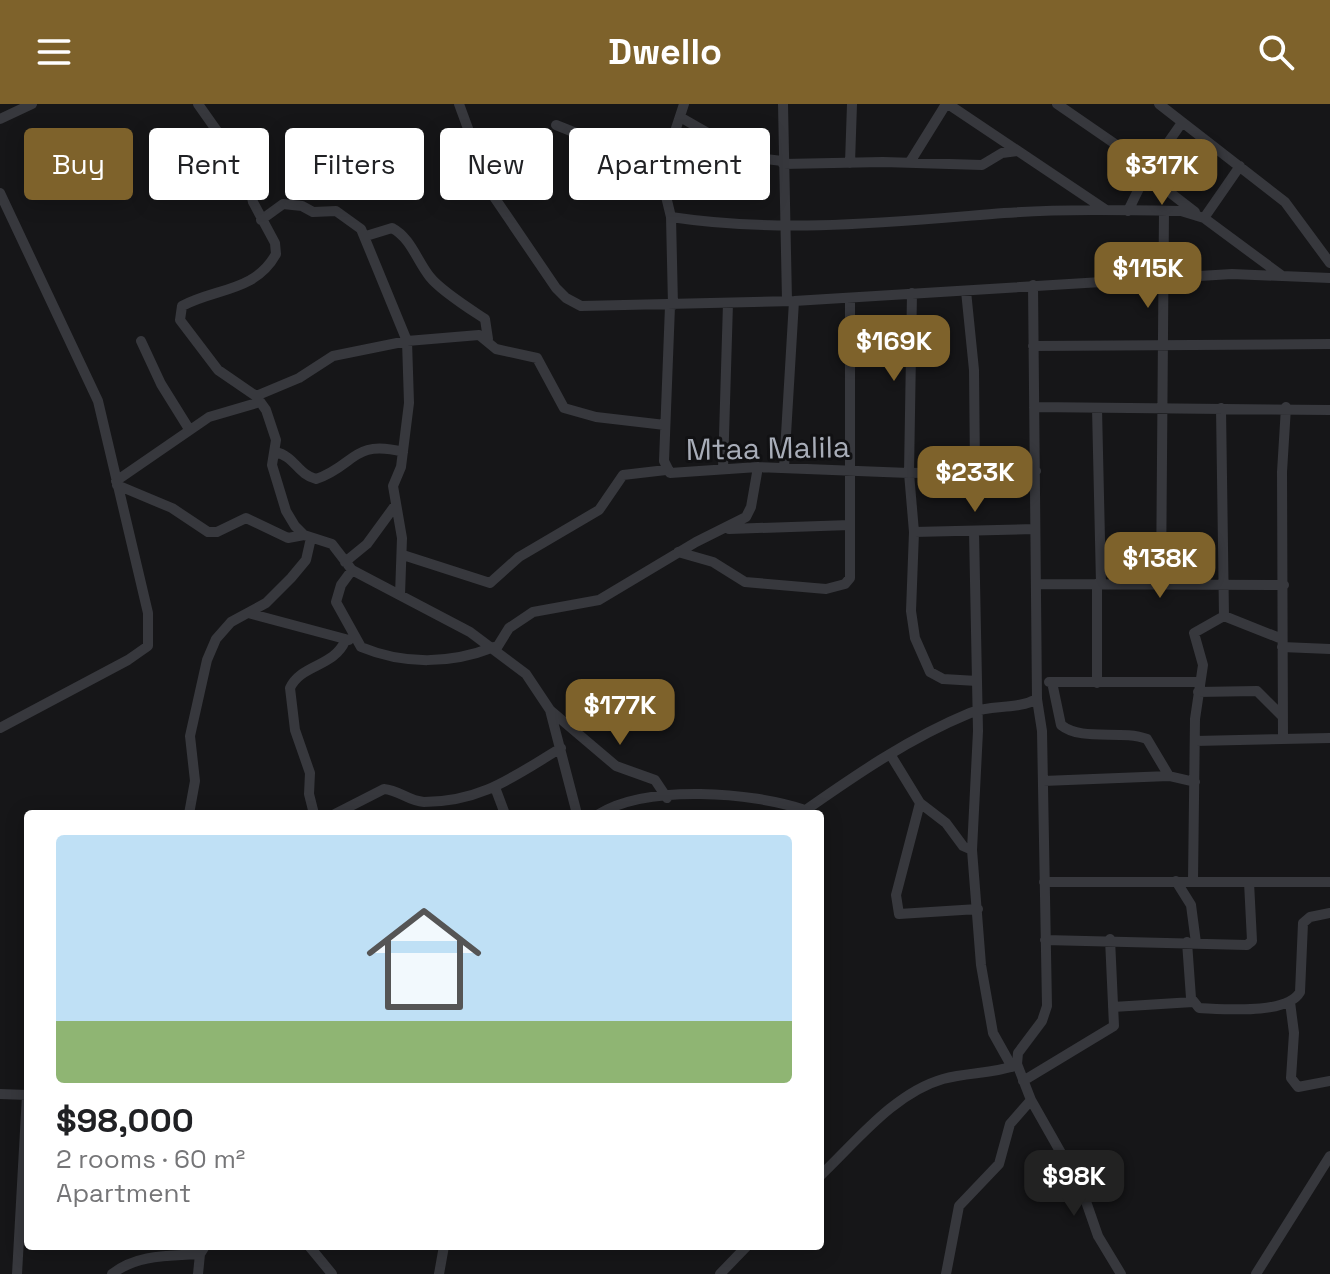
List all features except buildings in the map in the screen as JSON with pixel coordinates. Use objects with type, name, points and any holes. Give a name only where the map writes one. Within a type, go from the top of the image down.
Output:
[{"type":"street","points":[[0,119],[32,104]]},
{"type":"street","points":[[190,810],[195,781],[190,736],[207,660],[216,639],[231,622],[266,603],[291,578],[306,560],[308,536],[286,511],[272,465],[275,431],[258,399],[218,370],[184,329],[178,312],[187,304],[229,292],[264,272],[277,248],[261,220],[242,164],[198,104]]},
{"type":"street","points":[[459,104],[492,194],[566,298],[581,306],[790,301],[1165,277],[1281,275],[1330,278]]},
{"type":"street","points":[[676,128],[684,104]]},
{"type":"street","points":[[783,104],[784,225],[790,301],[784,468]]},
{"type":"street","points":[[850,163],[852,104]]},
{"type":"street","points":[[910,162],[947,104],[1108,211]]},
{"type":"street","points":[[1057,104],[1281,275]]},
{"type":"street","points":[[1159,104],[1285,202],[1330,263]]},
{"type":"street","points":[[680,117],[750,157],[783,163],[982,165],[1002,153],[1018,151]]},
{"type":"street","points":[[1128,211],[1148,171],[1181,124]]},
{"type":"street","points":[[556,125],[569,130]]},
{"type":"street","points":[[1201,216],[1240,166]]},
{"type":"street","points":[[0,193],[98,401],[148,613],[148,646],[128,660],[0,728]]},
{"type":"street","name":"Mtaa Malila","points":[[667,200],[671,217],[671,306],[666,470],[680,473],[758,467],[909,473],[1036,471]]},
{"type":"street","points":[[261,220],[283,204],[302,206],[313,212],[330,209],[356,225],[366,236],[407,341],[409,403],[403,452],[393,486],[403,555],[400,595]]},
{"type":"street","points":[[671,217],[752,227],[899,223],[1008,213],[1164,211],[1201,216]]},
{"type":"street","points":[[1161,583],[1164,211]]},
{"type":"street","points":[[366,236],[392,228],[402,233],[435,282],[485,319],[488,339]]},
{"type":"street","points":[[1015,1066],[1018,1053],[1042,1021],[1047,1006],[1040,817],[1043,781],[1037,699],[1033,285]]},
{"type":"street","points":[[966,291],[974,370],[975,471]]},
{"type":"street","points":[[912,293],[909,473],[914,532],[911,611],[924,665],[943,679],[977,681]]},
{"type":"street","points":[[678,552],[713,562],[731,577],[745,582],[803,590],[826,589],[845,584],[850,578],[850,298]]},
{"type":"street","points":[[723,469],[728,303]]},
{"type":"street","points":[[116,483],[189,429],[224,410],[258,399],[333,356],[407,341],[479,335],[488,339],[496,349],[537,358],[564,408],[596,417],[665,425]]},
{"type":"street","points":[[141,341],[161,384],[189,429]]},
{"type":"street","points":[[1033,346],[1330,344]]},
{"type":"street","points":[[1034,407],[1286,407],[1330,410]]},
{"type":"street","points":[[1283,738],[1282,472],[1286,407]]},
{"type":"street","points":[[1097,408],[1097,683]]},
{"type":"street","points":[[1221,408],[1224,616]]},
{"type":"street","points":[[275,452],[287,454],[309,477],[316,479],[359,450],[387,448],[403,452]]},
{"type":"street","points":[[248,613],[321,630],[399,659],[448,661],[495,648],[509,628],[533,612],[599,600],[678,552],[748,515],[758,467]]},
{"type":"street","points":[[403,555],[490,583],[519,557],[599,510],[623,475],[666,470]]},
{"type":"street","points":[[116,483],[172,508],[208,532],[217,532],[246,518],[288,538],[308,536],[332,544],[349,566],[495,648],[526,674],[550,710],[616,766],[655,780],[667,798]]},
{"type":"street","points":[[350,640],[336,602],[341,585],[349,566],[394,507]]},
{"type":"street","points":[[724,529],[850,525]]},
{"type":"street","points":[[914,532],[1035,529]]},
{"type":"street","points":[[974,531],[977,710],[972,850],[981,965],[993,1033],[1000,1051],[1015,1066],[1082,1190],[1098,1236],[1121,1274]]},
{"type":"street","points":[[1036,584],[1284,585]]},
{"type":"street","points":[[1224,616],[1282,643],[1330,649]]},
{"type":"street","points":[[1193,880],[1195,741],[1202,653],[1194,633],[1224,616]]},
{"type":"street","points":[[314,810],[310,773],[295,730],[290,688],[299,675],[335,657],[350,640]]},
{"type":"street","points":[[1039,682],[1257,691],[1283,717]]},
{"type":"street","points":[[1052,682],[1061,725],[1073,731],[1127,734],[1147,739],[1169,776]]},
{"type":"street","points":[[805,810],[890,754],[977,710],[1037,699]]},
{"type":"street","points":[[550,710],[576,810]]},
{"type":"street","points":[[1195,741],[1330,738]]},
{"type":"street","points":[[343,810],[384,789],[424,802],[455,800],[496,790],[561,748]]},
{"type":"street","points":[[890,754],[920,803],[946,823],[963,846],[972,850]]},
{"type":"street","points":[[1043,781],[1169,776],[1195,782]]},
{"type":"street","points":[[496,790],[504,810]]},
{"type":"street","points":[[607,810],[624,802],[743,795],[795,810]]},
{"type":"street","points":[[920,803],[909,835],[908,861],[896,895],[899,914],[978,909]]},
{"type":"street","points":[[1044,882],[1193,880],[1330,883]]},
{"type":"street","points":[[1176,881],[1191,905],[1193,1002],[1199,1008],[1261,1008],[1290,1002],[1300,992],[1303,923],[1310,917],[1330,913]]},
{"type":"street","points":[[1045,940],[1251,944],[1249,882]]},
{"type":"street","points":[[1023,1081],[1114,1026],[1110,939]]},
{"type":"street","points":[[1113,1007],[1193,1002]]},
{"type":"street","points":[[1290,1002],[1294,1033],[1291,1078],[1298,1087],[1307,1088],[1330,1081]]},
{"type":"street","points":[[824,1172],[909,1095],[944,1079],[1015,1066]]},
{"type":"street","points":[[0,1094],[24,1095]]},
{"type":"street","points":[[946,1274],[959,1206],[999,1164],[1010,1124],[1031,1100]]},
{"type":"street","points":[[1256,1274],[1330,1156]]},
{"type":"street","points":[[17,1274],[24,1160]]},
{"type":"street","points":[[112,1274],[123,1265],[143,1259],[203,1250],[198,1274]]},
{"type":"street","points":[[312,1250],[332,1274]]},
{"type":"street","points":[[439,1274],[443,1250]]},
{"type":"street","points":[[720,1274],[743,1250]]}]
